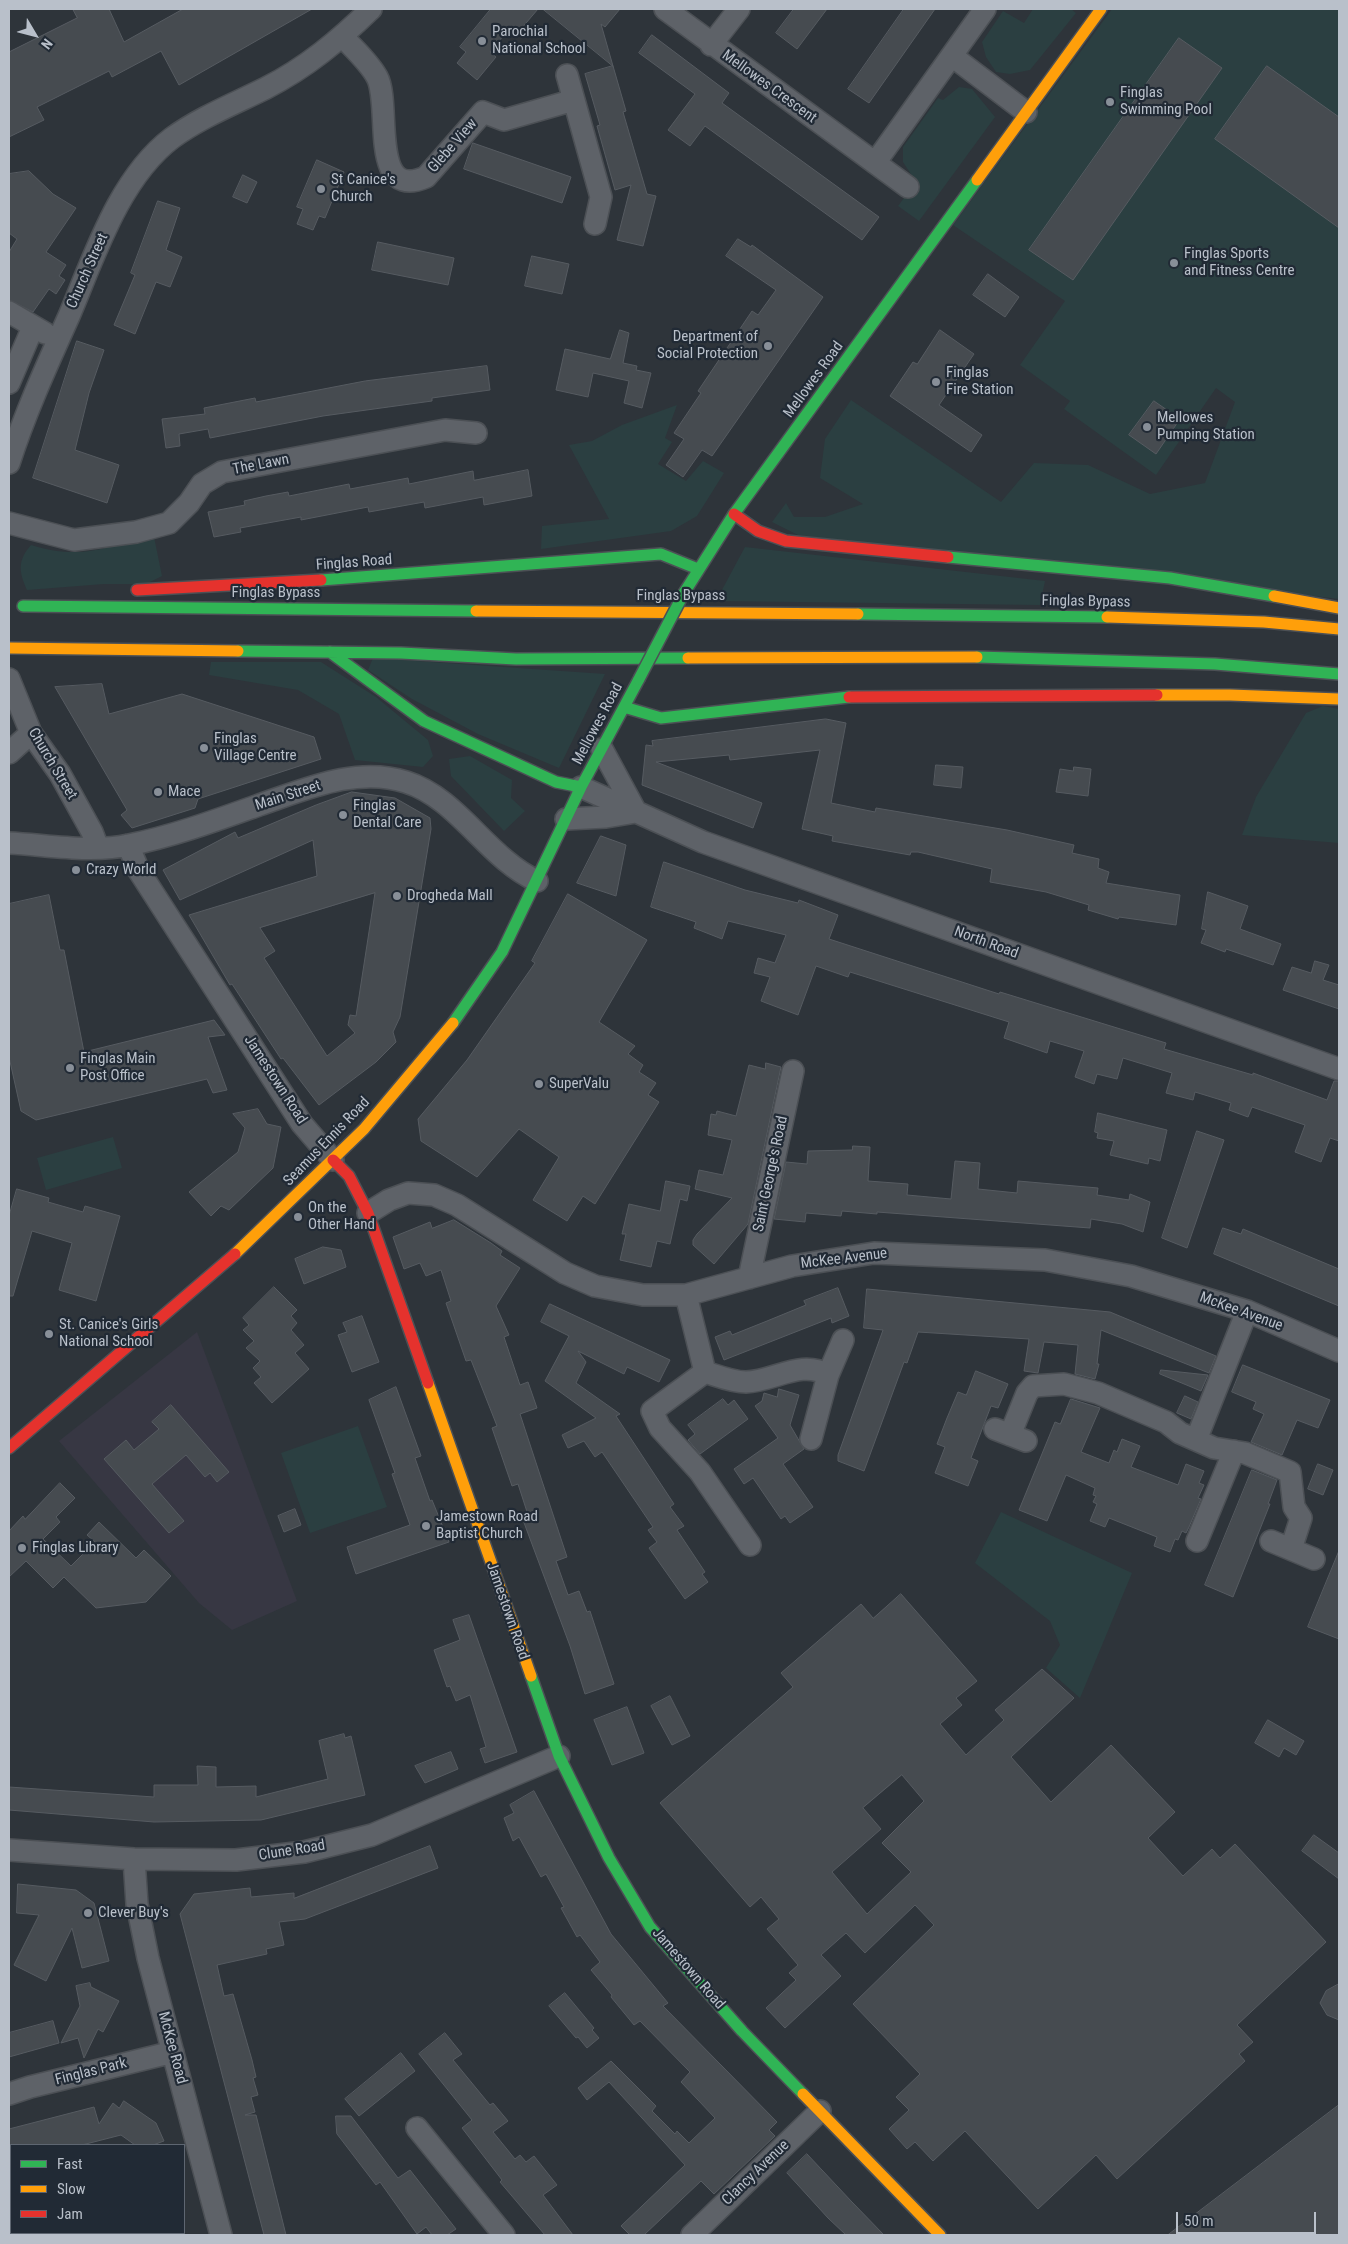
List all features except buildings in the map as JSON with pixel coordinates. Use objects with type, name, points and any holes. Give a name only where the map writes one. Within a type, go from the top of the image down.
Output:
[{"type":"main road","name":"Mellowes Road","points":[[581,787],[684,593],[734,514],[1101,9]]},
{"type":"main road","points":[[734,514],[758,531],[786,541],[1170,578],[1339,608]]},
{"type":"main road","name":"Finglas Road","points":[[122,590],[273,584],[661,554],[698,569]]},
{"type":"main road","points":[[9,606],[23,606],[95,595]]},
{"type":"main road","name":"Finglas Bypass","points":[[23,606],[1108,617],[1264,622],[1339,629]]},
{"type":"main road","points":[[9,648],[401,653],[516,659],[884,656],[1032,658],[1215,664],[1339,674]]},
{"type":"main road","points":[[330,652],[424,721],[556,782],[581,787]]},
{"type":"main road","points":[[624,707],[660,718],[842,697],[1230,695],[1339,699]]},
{"type":"main road","name":"Seamus Ennis Road","points":[[9,1448],[252,1240],[364,1129],[445,1034],[486,978],[502,952],[537,882],[581,787]]},
{"type":"main road","name":"Jamestown Road","points":[[334,1160],[349,1176],[368,1213],[559,1756],[609,1858],[650,1927],[742,2031],[940,2235]]},
{"type":"street","name":"Church Street","points":[[9,463],[21,425],[118,204],[142,168],[171,139],[214,112],[274,83],[320,56],[371,9]]},
{"type":"street","name":"Mellowes Crescent","points":[[665,9],[908,187]]},
{"type":"street","points":[[712,45],[739,9]]},
{"type":"street","points":[[875,163],[985,9]]},
{"type":"street","name":"Glebe View","points":[[342,36],[377,78],[384,99],[385,155],[390,170],[405,180],[415,182],[426,177],[483,112],[504,120],[574,100]]},
{"type":"street","points":[[952,56],[1026,112]]},
{"type":"street","points":[[567,75],[601,197],[596,224]]},
{"type":"street","points":[[9,312],[33,327],[59,338]]},
{"type":"street","points":[[9,383],[33,327]]},
{"type":"street","name":"The Lawn","points":[[9,523],[44,534],[74,540],[136,532],[169,523],[189,503],[202,484],[222,472],[445,430],[476,433]]},
{"type":"street","name":"Church Street","points":[[9,679],[31,733],[60,774],[92,832],[98,848]]},
{"type":"street","points":[[9,753],[31,733]]},
{"type":"street","points":[[566,819],[606,817],[636,812],[602,749]]},
{"type":"street","name":"Main Street","points":[[9,843],[98,848],[128,846],[173,834],[341,779],[379,776],[406,782],[424,790],[465,823],[504,862],[537,882]]},
{"type":"street","name":"North Road","points":[[581,787],[703,842],[1339,1069]]},
{"type":"street","name":"Jamestown Road","points":[[128,846],[140,871],[302,1124],[334,1160]]},
{"type":"street","name":"Saint George's Road","points":[[749,1278],[793,1071]]},
{"type":"street","name":"McKee Avenue","points":[[368,1213],[389,1200],[408,1194],[434,1195],[458,1205],[565,1273],[595,1286],[644,1295],[686,1295],[792,1266],[874,1253],[1045,1260],[1130,1276],[1247,1310],[1339,1351]]},
{"type":"street","points":[[686,1295],[705,1372]]},
{"type":"street","points":[[1196,1440],[1247,1310]]},
{"type":"street","points":[[811,1439],[828,1375],[842,1340]]},
{"type":"street","points":[[705,1372],[734,1381],[747,1382],[801,1368],[818,1368],[828,1375]]},
{"type":"street","points":[[705,1372],[652,1411],[660,1428],[700,1472],[750,1545]]},
{"type":"street","points":[[1010,1435],[1027,1392],[1033,1386],[1064,1384],[1098,1393],[1157,1418],[1214,1448],[1245,1453],[1290,1472],[1294,1507],[1301,1518],[1291,1550]]},
{"type":"street","points":[[1197,1541],[1234,1451]]},
{"type":"street","points":[[1270,1541],[1314,1559]]},
{"type":"street","name":"Clune Road","points":[[9,1850],[134,1859],[236,1860],[304,1852],[363,1838],[559,1756]]},
{"type":"street","name":"McKee Road","points":[[134,1859],[136,1904],[148,1958],[221,2235]]},
{"type":"street","name":"Finglas Park","points":[[9,2094],[30,2087],[173,2052]]},
{"type":"street","name":"Clancy Avenue","points":[[692,2235],[820,2111]]},
{"type":"street","points":[[417,2128],[504,2235]]},
{"type":"shaded area","points":[[197,1332],[297,1601],[232,1630],[199,1603],[59,1441]]},
{"type":"green space","points":[[1033,9],[1071,9],[1076,13],[1030,70],[1010,74],[996,72],[986,57],[982,42],[1003,11],[1024,23]]},
{"type":"green space","name":"Finglas Sports and Fitness Centre","points":[[1112,9],[1339,9],[1339,599],[798,535],[772,522],[786,503],[794,517],[825,517],[863,504],[820,478],[825,439],[851,400],[1001,502],[1034,463],[1088,465],[1150,494],[1205,483],[1235,402],[1216,388],[1156,475],[1064,409],[1070,401],[1020,365],[1065,301],[953,225]]},
{"type":"green space","points":[[959,87],[972,89],[995,117],[919,221],[898,206],[916,182],[903,162],[903,147],[938,98],[943,100]]},
{"type":"green space","points":[[677,405],[665,438],[672,442],[658,464],[686,481],[703,461],[724,473],[697,516],[671,531],[541,549],[542,526],[609,519],[569,445],[592,441],[622,425]]},
{"type":"green space","points":[[153,532],[162,576],[146,584],[104,584],[27,590],[22,578],[21,562],[31,545],[64,552],[79,552],[107,548]]},
{"type":"green space","points":[[745,547],[1045,581],[1040,605],[716,601]]},
{"type":"green space","points":[[373,658],[605,674],[559,768],[478,734],[412,699],[368,670]]},
{"type":"green space","points":[[211,662],[321,662],[376,697],[428,740],[433,756],[423,767],[355,760],[339,714],[298,690],[209,675]]},
{"type":"green space","points":[[1323,706],[1339,709],[1339,843],[1242,835],[1256,797],[1306,713]]},
{"type":"green space","points":[[470,756],[512,780],[511,798],[525,811],[504,831],[451,776],[449,759]]},
{"type":"green space","points":[[113,1137],[122,1168],[46,1190],[37,1158]]},
{"type":"green space","points":[[358,1426],[387,1507],[310,1533],[281,1453]]},
{"type":"green space","points":[[1001,1512],[1132,1573],[1080,1698],[1046,1668],[1060,1645],[1050,1621],[975,1563]]},
{"type":"traffic: fast","points":[[684,593],[734,514],[977,180]]},
{"type":"traffic: fast","points":[[321,580],[661,554],[698,569]]},
{"type":"traffic: fast","points":[[948,557],[1170,578],[1274,596]]},
{"type":"traffic: fast","points":[[639,679],[684,593]]},
{"type":"traffic: fast","points":[[23,606],[476,611]]},
{"type":"traffic: fast","points":[[858,614],[1107,617]]},
{"type":"traffic: fast","points":[[238,651],[401,653],[516,659],[688,658]]},
{"type":"traffic: fast","points":[[330,652],[424,721],[556,782],[581,787]]},
{"type":"traffic: fast","points":[[977,657],[1215,664],[1339,674]]},
{"type":"traffic: fast","points":[[453,1023],[502,952],[581,787],[639,679]]},
{"type":"traffic: fast","points":[[624,707],[661,718],[849,697]]},
{"type":"traffic: fast","points":[[531,1676],[559,1756],[609,1858],[650,1927],[742,2031],[803,2094]]},
{"type":"traffic: slow","points":[[977,180],[1101,9]]},
{"type":"traffic: slow","points":[[1274,596],[1339,608]]},
{"type":"traffic: slow","points":[[476,611],[858,614]]},
{"type":"traffic: slow","points":[[1107,617],[1264,622],[1339,629]]},
{"type":"traffic: slow","points":[[9,648],[238,651]]},
{"type":"traffic: slow","points":[[688,658],[977,657]]},
{"type":"traffic: slow","points":[[1157,695],[1230,695],[1339,699]]},
{"type":"traffic: slow","points":[[235,1254],[364,1129],[453,1023]]},
{"type":"traffic: slow","points":[[428,1383],[531,1676]]},
{"type":"traffic: slow","points":[[803,2094],[940,2235]]},
{"type":"traffic: jam","points":[[734,514],[758,531],[786,541],[948,557]]},
{"type":"traffic: jam","points":[[137,590],[321,580]]},
{"type":"traffic: jam","points":[[849,697],[1157,695]]},
{"type":"traffic: jam","points":[[333,1160],[349,1176],[368,1213],[428,1383]]},
{"type":"traffic: jam","points":[[9,1448],[235,1254]]},
{"type":"place","name":"Parochial National School","points":[[482,41]]},
{"type":"place","name":"Finglas Swimming Pool","points":[[1110,102]]},
{"type":"place","name":"St Canice's Church","points":[[321,189]]},
{"type":"place","name":"Finglas Sports and Fitness Centre","points":[[1174,263]]},
{"type":"place","name":"Department of Social Protection","points":[[768,346]]},
{"type":"place","name":"Finglas Fire Station","points":[[936,382]]},
{"type":"place","name":"Mellowes Pumping Station","points":[[1147,427]]},
{"type":"place","name":"Finglas Village Centre","points":[[204,748]]},
{"type":"place","name":"Mace","points":[[158,792]]},
{"type":"place","name":"Finglas Dental Care","points":[[343,815]]},
{"type":"place","name":"Crazy World","points":[[76,870]]},
{"type":"place","name":"Drogheda Mall","points":[[397,896]]},
{"type":"place","name":"Finglas Main Post Office","points":[[70,1068]]},
{"type":"place","name":"SuperValu","points":[[539,1084]]},
{"type":"place","name":"On the Other Hand","points":[[298,1217]]},
{"type":"place","name":"St. Canice's Girls National School","points":[[49,1334]]},
{"type":"place","name":"Jamestown Road Baptist Church","points":[[426,1526]]},
{"type":"place","name":"Finglas Library","points":[[22,1548]]},
{"type":"place","name":"Clever Buy's","points":[[88,1913]]}]
